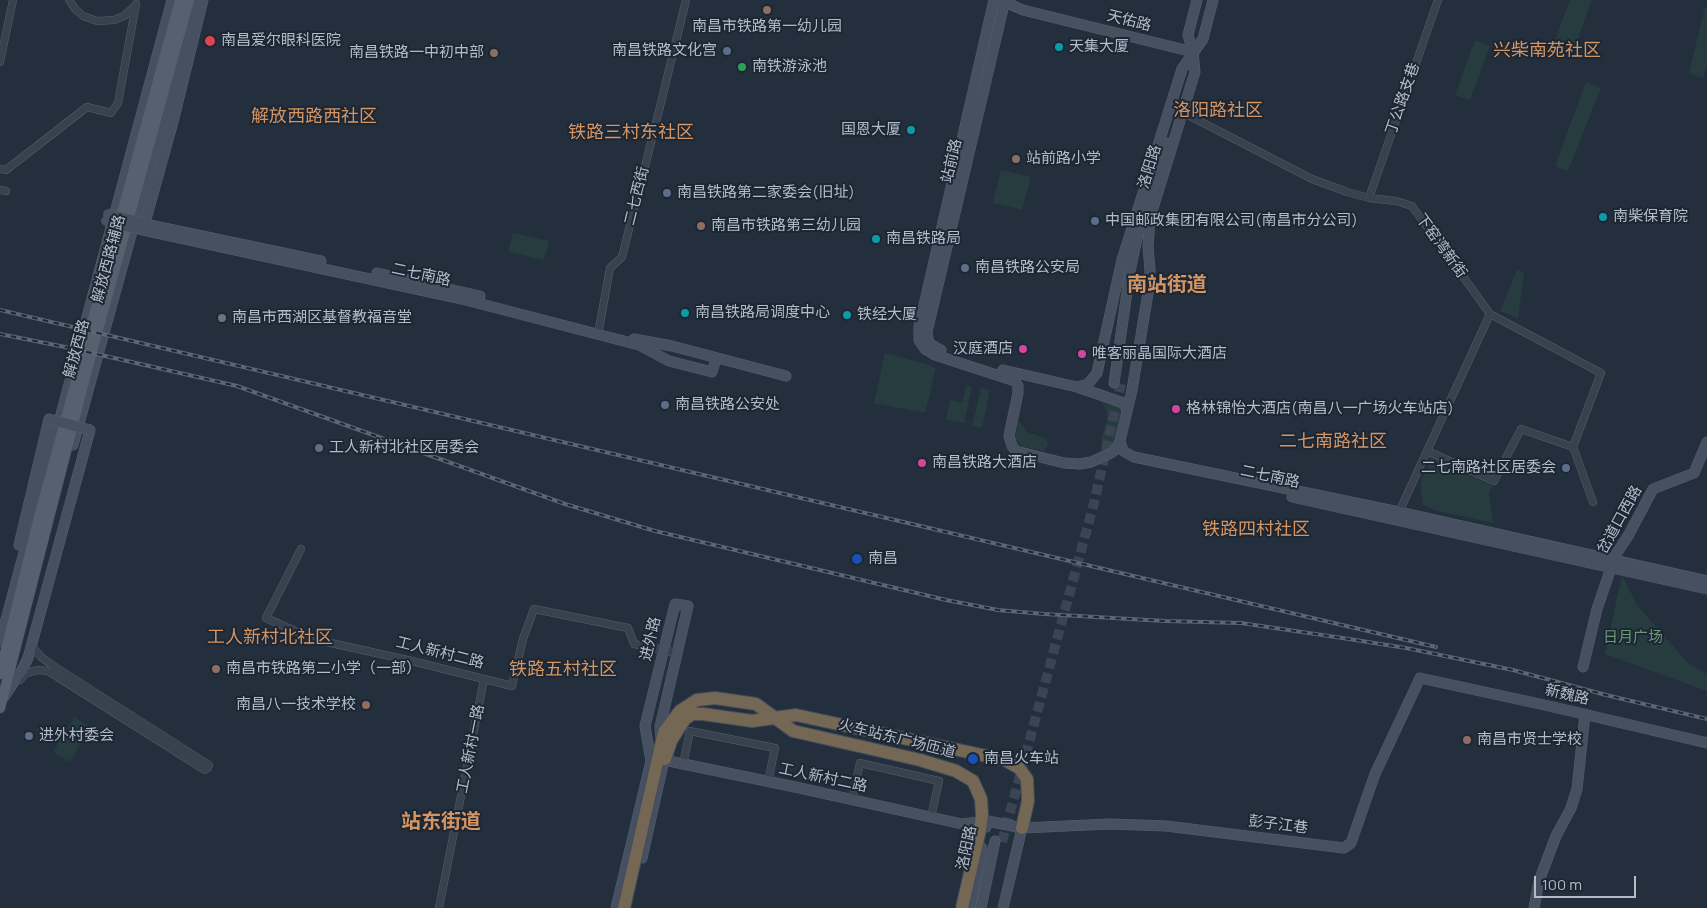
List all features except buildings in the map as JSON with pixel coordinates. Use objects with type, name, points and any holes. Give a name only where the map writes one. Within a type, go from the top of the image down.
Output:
[{"type":"highway","name":"火车站东广场匝道","points":[[624,908],[664,732],[680,712],[696,700],[715,698],[756,704],[793,731],[920,760],[956,771],[972,781],[981,799],[982,815],[962,908]]},
{"type":"highway","name":"火车站东广场匝道","points":[[658,761],[685,719],[692,714],[752,721],[796,715],[1006,760],[1019,768],[1027,779],[1028,801],[1022,828]]},
{"type":"main road","name":"解放西路辅路","points":[[107,218],[167,0]]},
{"type":"main road","name":"解放西路辅路","points":[[0,642],[172,0]]},
{"type":"main road","name":"解放西路","points":[[0,674],[40,513],[180,0]]},
{"type":"main road","name":"解放西路","points":[[1,704],[87,370],[189,0]]},
{"type":"main road","name":"解放西路辅路","points":[[1,704],[196,0]]},
{"type":"main road","name":"解放西路辅路","points":[[144,227],[176,108],[202,0]]},
{"type":"main road","points":[[1194,52],[1188,35],[1198,0]]},
{"type":"main road","name":"洛阳路","points":[[1182,112],[1146,224],[1117,384],[1130,271],[1137,238],[1194,52],[1206,0]]},
{"type":"main road","points":[[1194,52],[1203,39],[1213,0]]},
{"type":"main road","name":"天佑路","points":[[1001,1],[1023,10],[1194,52]]},
{"type":"main road","name":"站前路","points":[[924,328],[1001,1]]},
{"type":"main road","name":"洛阳路","points":[[1127,411],[1148,293],[1150,218],[1182,112],[1192,71],[1194,52]]},
{"type":"main road","name":"洛阳路","points":[[1097,373],[1122,260],[1182,69],[1194,52]]},
{"type":"main road","name":"二七南路","points":[[107,218],[462,299],[639,345],[670,361],[712,372],[716,359]]},
{"type":"main road","name":"二七南路","points":[[144,227],[458,290],[637,340],[672,346],[786,376]]},
{"type":"main road","name":"二七南路","points":[[924,328],[919,340],[922,347],[930,353],[966,366],[1009,378],[1017,384],[1018,393],[1009,436],[1012,446],[1016,451],[1075,464],[1091,462],[1105,456],[1612,564],[1707,581]]},
{"type":"main road","points":[[924,328],[930,344],[949,353],[990,367],[1077,387],[1121,402],[1125,405],[1127,411],[1120,442],[1115,450],[1105,456]]},
{"type":"main road","points":[[1077,387],[1088,384],[1097,373]]},
{"type":"main road","points":[[1097,373],[1099,384],[1103,391],[1123,396],[1128,395],[1132,390]]},
{"type":"main road","points":[[0,618],[49,419],[90,430],[31,645],[22,670],[1,704]]},
{"type":"main road","name":"二七南路","points":[[1120,442],[1123,451],[1134,458],[1399,512],[1707,589]]},
{"type":"main road","name":"岔道口西路","points":[[1583,667],[1597,608],[1612,564],[1653,489],[1694,473],[1707,442]]},
{"type":"main road","name":"进外路","points":[[616,908],[658,761],[645,726],[675,604],[688,606],[660,727],[658,761],[630,908]]},
{"type":"main road","name":"新魏路","points":[[1420,678],[1585,714],[1707,744]]},
{"type":"main road","name":"彭子江巷","points":[[1022,828],[1110,824],[1166,826],[1344,848],[1351,843],[1375,774],[1420,678]]},
{"type":"main road","points":[[1534,908],[1543,872],[1556,836],[1571,808],[1577,789],[1585,714]]},
{"type":"main road","name":"工人新村二路","points":[[658,761],[683,764],[962,824],[988,821]]},
{"type":"main road","name":"洛阳路","points":[[970,908],[988,821],[1022,828]]},
{"type":"main road","points":[[1003,908],[1022,828]]},
{"type":"main road","name":"洛阳路","points":[[981,908],[999,842],[988,908]]},
{"type":"street","points":[[0,62],[13,0]]},
{"type":"street","points":[[69,0],[83,16],[97,21],[114,20],[124,16],[137,2]]},
{"type":"street","name":"二七西街","points":[[599,329],[610,268],[622,257],[686,0]]},
{"type":"street","name":"丁公路支巷","points":[[1369,198],[1438,0]]},
{"type":"street","points":[[0,169],[6,170],[87,107],[111,113],[118,104],[137,2]]},
{"type":"street","name":"下窑湾新街","points":[[1182,112],[1312,179],[1369,198],[1396,201],[1412,206],[1490,314]]},
{"type":"street","points":[[1399,512],[1490,314],[1601,373],[1573,446],[1594,502]]},
{"type":"street","points":[[1427,451],[1494,481],[1521,429],[1573,446]]},
{"type":"street","name":"工人新村二路","points":[[301,550],[266,618],[313,639],[512,686],[523,639],[534,609],[628,628],[634,644],[677,653]]},
{"type":"street","points":[[1,704],[26,673],[38,670],[48,672],[205,770],[208,768],[209,765],[40,657],[31,645]]},
{"type":"street","name":"工人新村一路","points":[[439,908],[484,679]]},
{"type":"street","points":[[683,764],[690,730],[775,748],[768,782]]},
{"type":"street","points":[[852,800],[860,764],[869,765],[939,781],[931,817]]},
{"type":"green space","points":[[1570,0],[1592,0],[1573,51],[1554,43]]},
{"type":"green space","points":[[1705,7],[1707,8],[1707,65],[1703,78],[1689,73]]},
{"type":"green space","points":[[1475,40],[1490,46],[1470,100],[1455,95]]},
{"type":"green space","points":[[1586,82],[1601,88],[1568,171],[1555,166]]},
{"type":"green space","points":[[1001,170],[1031,177],[1022,210],[993,203]]},
{"type":"green space","points":[[513,233],[549,241],[544,260],[508,252]]},
{"type":"green space","points":[[1517,270],[1524,273],[1518,318],[1500,311]]},
{"type":"green space","points":[[885,353],[936,368],[925,413],[874,403]]},
{"type":"green space","points":[[966,386],[972,387],[964,423],[946,420],[950,400],[962,403]]},
{"type":"green space","points":[[981,388],[990,390],[982,428],[972,426]]},
{"type":"green space","points":[[1104,400],[1117,402],[1121,411],[1121,420],[1112,449],[1102,446],[1101,440],[1107,419],[1106,410],[1102,404]]},
{"type":"green space","points":[[1018,422],[1021,423],[1027,432],[1046,438],[1048,444],[1044,451],[1021,446],[1015,438]]},
{"type":"green space","points":[[1431,458],[1493,486],[1489,492],[1493,523],[1434,510],[1423,504],[1421,481]]},
{"type":"green space","name":"日月广场","points":[[1622,575],[1637,605],[1688,663],[1707,674],[1707,691],[1605,654]]},
{"type":"green space","points":[[74,717],[90,727],[70,762],[53,752]]},
{"type":"tunnel","points":[[1002,842],[1094,503],[1121,384]]},
{"type":"railway","points":[[0,310],[1436,647]]},
{"type":"railway","points":[[0,334],[237,386],[565,504],[655,531],[946,600],[998,610],[1044,614],[1241,623],[1349,639],[1406,648],[1513,670],[1707,719]]},
{"type":"place","name":"南昌市铁路第一幼儿园","points":[[767,10]]},
{"type":"place","name":"南昌爱尔眼科医院","points":[[210,41]]},
{"type":"place","name":"天集大厦","points":[[1059,47]]},
{"type":"place","name":"南昌铁路文化宫","points":[[727,51]]},
{"type":"place","name":"南昌铁路一中初中部","points":[[494,53]]},
{"type":"place","name":"南铁游泳池","points":[[742,67]]},
{"type":"place","name":"国恩大厦","points":[[911,130]]},
{"type":"place","name":"站前路小学","points":[[1016,159]]},
{"type":"place","name":"南昌铁路第二家委会(旧址)","points":[[667,193]]},
{"type":"place","name":"南柴保育院","points":[[1603,217]]},
{"type":"place","name":"中国邮政集团有限公司(南昌市分公司)","points":[[1095,221]]},
{"type":"place","name":"南昌市铁路第三幼儿园","points":[[701,226]]},
{"type":"place","name":"南昌铁路局","points":[[876,239]]},
{"type":"place","name":"南昌铁路公安局","points":[[965,268]]},
{"type":"place","name":"南昌铁路局调度中心","points":[[685,313]]},
{"type":"place","name":"铁经大厦","points":[[847,315]]},
{"type":"place","name":"南昌市西湖区基督教福音堂","points":[[222,318]]},
{"type":"place","name":"汉庭酒店","points":[[1023,349]]},
{"type":"place","name":"唯客丽晶国际大酒店","points":[[1082,354]]},
{"type":"place","name":"南昌铁路公安处","points":[[665,405]]},
{"type":"place","name":"格林锦怡大酒店(南昌八一广场火车站店)","points":[[1176,409]]},
{"type":"place","name":"工人新村北社区居委会","points":[[319,448]]},
{"type":"place","name":"南昌铁路大酒店","points":[[922,463]]},
{"type":"place","name":"二七南路社区居委会","points":[[1566,468]]},
{"type":"place","name":"南昌","points":[[857,559]]},
{"type":"place","name":"南昌市铁路第二小学（一部）","points":[[216,669]]},
{"type":"place","name":"南昌八一技术学校","points":[[366,705]]},
{"type":"place","name":"进外村委会","points":[[29,736]]},
{"type":"place","name":"南昌市贤士学校","points":[[1467,740]]},
{"type":"place","name":"南昌火车站","points":[[973,759]]},
{"type":"district","name":"兴柴南苑社区","points":[[1547,51]]},
{"type":"district","name":"洛阳路社区","points":[[1218,111]]},
{"type":"district","name":"解放西路西社区","points":[[314,117]]},
{"type":"district","name":"铁路三村东社区","points":[[631,133]]},
{"type":"district","name":"南站街道","points":[[1167,285]]},
{"type":"district","name":"二七南路社区","points":[[1333,442]]},
{"type":"district","name":"铁路四村社区","points":[[1256,530]]},
{"type":"district","name":"工人新村北社区","points":[[270,638]]},
{"type":"district","name":"铁路五村社区","points":[[563,670]]},
{"type":"district","name":"站东街道","points":[[441,822]]}]
